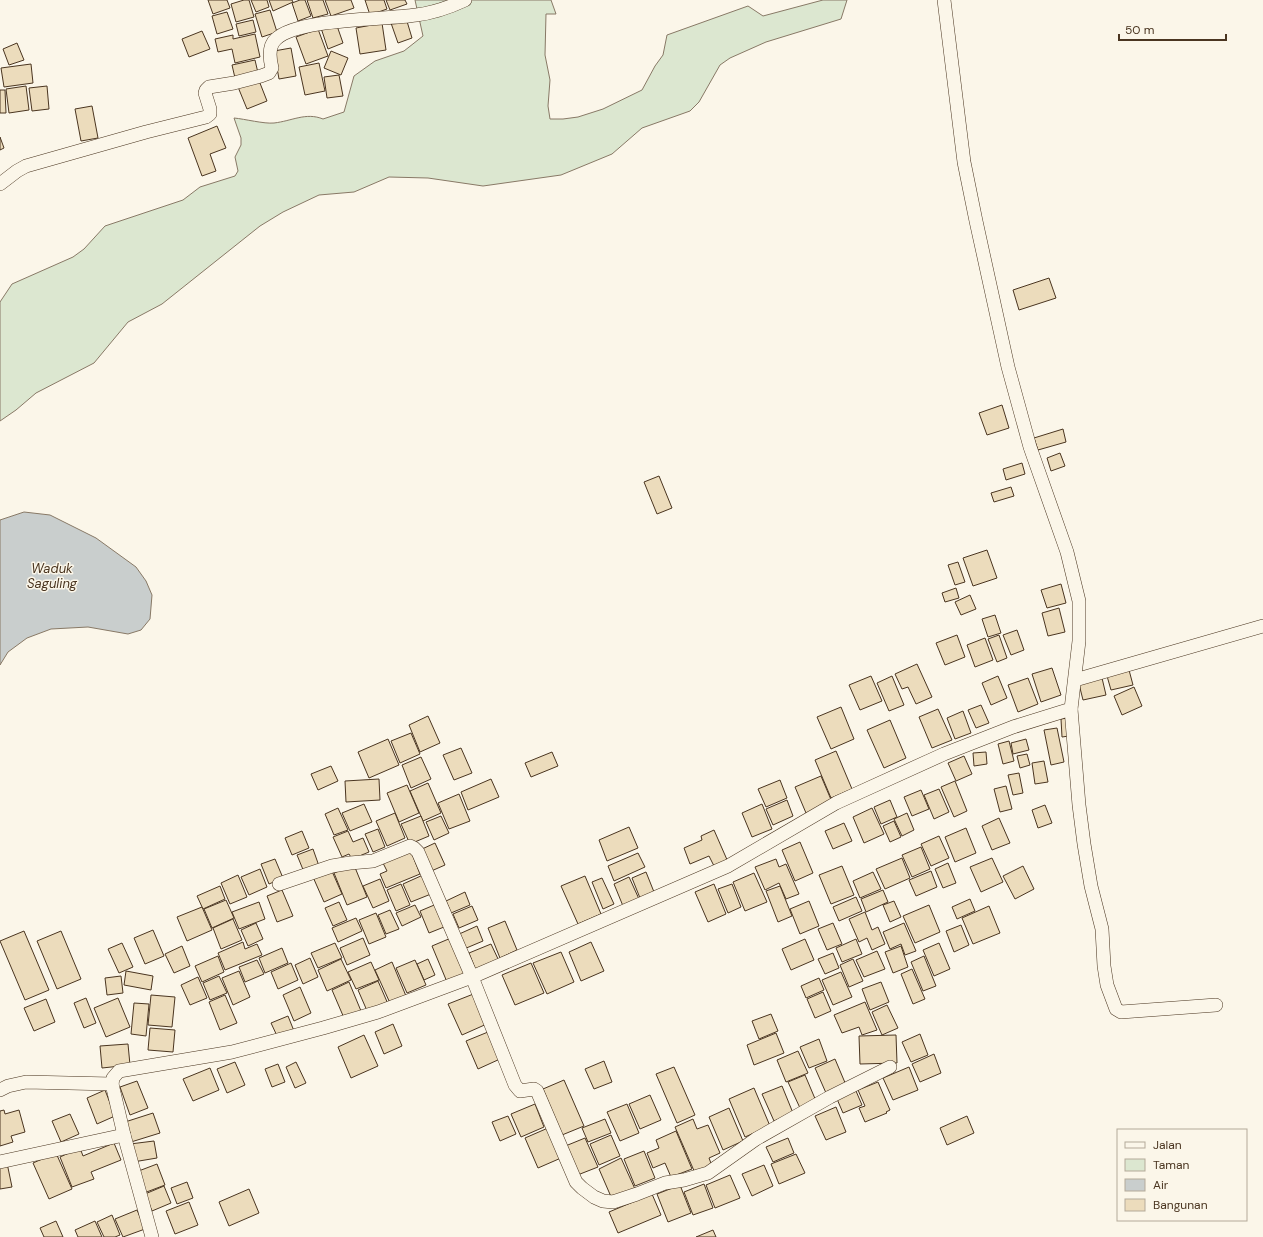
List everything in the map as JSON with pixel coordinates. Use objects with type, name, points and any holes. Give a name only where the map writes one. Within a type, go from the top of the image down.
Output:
[{"type":"street","points":[[0,184],[26,166],[146,132],[206,117],[210,114],[205,93],[209,87],[234,83],[269,73],[272,68],[270,60],[272,44],[276,39],[302,27],[338,21],[415,15],[435,11],[466,0]]},
{"type":"street","points":[[944,0],[964,162],[1008,367],[1030,447],[1067,552],[1079,601],[1079,641],[1071,708],[1079,805],[1084,844],[1091,886],[1102,929],[1104,966],[1107,985],[1116,1009],[1121,1012],[1216,1004]]},
{"type":"street","points":[[1075,680],[1263,626]]},
{"type":"street","points":[[152,1237],[124,1135],[112,1084],[112,1080],[115,1075],[121,1070],[232,1052],[323,1028],[378,1012],[472,977],[728,866],[836,803],[944,754],[1013,727],[1071,708]]},
{"type":"street","points":[[279,884],[332,866],[350,863],[373,862],[410,846],[414,848],[418,852],[472,977],[515,1085],[522,1091],[537,1090],[576,1182],[594,1197],[603,1201],[613,1202],[665,1183],[684,1180],[711,1172],[756,1138],[830,1097],[890,1067]]},
{"type":"street","points":[[0,1090],[8,1086],[26,1082],[112,1084]]},
{"type":"street","points":[[0,1162],[124,1135]]},
{"type":"green space","points":[[415,0],[551,0],[556,14],[546,14],[545,55],[550,80],[548,106],[550,119],[563,119],[578,117],[603,109],[642,90],[655,66],[663,55],[667,35],[748,6],[763,16],[823,0],[847,0],[841,19],[766,42],[730,58],[720,65],[699,102],[690,111],[642,128],[612,154],[561,175],[483,186],[428,178],[389,177],[354,192],[319,195],[283,212],[260,226],[162,304],[128,322],[94,363],[36,393],[0,421],[0,302],[12,284],[73,257],[84,249],[105,226],[183,200],[200,187],[235,176],[238,171],[235,157],[241,145],[241,138],[234,118],[274,123],[311,116],[323,119],[344,112],[354,76],[375,61],[404,51],[423,36]]},
{"type":"water","name":"Waduk Saguling","points":[[24,512],[50,515],[96,538],[136,567],[146,581],[152,595],[150,619],[141,630],[128,634],[88,627],[51,629],[27,638],[8,652],[0,665],[0,520]]},
{"type":"building","points":[[208,0],[227,0],[230,8],[213,14]]},
{"type":"building","points":[[249,0],[254,17],[236,22],[231,4]]},
{"type":"building","points":[[251,0],[267,0],[269,7],[256,12]]},
{"type":"building","points":[[269,0],[292,0],[293,2],[273,11]]},
{"type":"building","points":[[305,0],[311,16],[298,21],[292,3]]},
{"type":"building","points":[[307,0],[323,0],[328,14],[313,18]]},
{"type":"building","points":[[325,0],[351,0],[354,8],[331,16]]},
{"type":"building","points":[[365,0],[384,0],[387,9],[370,15]]},
{"type":"building","points":[[386,0],[405,0],[407,4],[390,10]]},
{"type":"building","points":[[270,10],[277,32],[262,37],[255,14]]},
{"type":"building","points":[[227,12],[233,29],[217,34],[212,16]]},
{"type":"building","points":[[406,18],[412,38],[398,43],[391,23]]},
{"type":"building","points":[[253,20],[256,32],[239,36],[236,24]]},
{"type":"building","points":[[336,23],[343,43],[328,49],[321,28]]},
{"type":"building","points":[[382,23],[386,50],[360,54],[356,28]]},
{"type":"building","points":[[318,29],[328,56],[306,64],[296,37]]},
{"type":"building","points":[[202,31],[210,49],[189,57],[182,39]]},
{"type":"building","points":[[255,34],[260,57],[235,63],[232,49],[218,52],[215,39],[233,35],[233,39]]},
{"type":"building","points":[[17,43],[24,60],[9,65],[3,49]]},
{"type":"building","points":[[291,48],[296,76],[279,79],[274,51]]},
{"type":"building","points":[[331,51],[348,58],[341,75],[324,68]]},
{"type":"building","points":[[255,60],[258,73],[235,78],[232,65]]},
{"type":"building","points":[[319,63],[325,91],[305,95],[299,67]]},
{"type":"building","points":[[31,64],[33,83],[4,87],[1,68]]},
{"type":"building","points":[[339,75],[343,96],[327,98],[324,77]]},
{"type":"building","points":[[258,78],[267,101],[247,109],[238,87]]},
{"type":"building","points":[[26,86],[29,110],[9,113],[6,89]]},
{"type":"building","points":[[47,86],[49,109],[32,111],[29,88]]},
{"type":"building","points":[[0,90],[5,90],[6,113],[0,113]]},
{"type":"building","points":[[92,106],[98,138],[81,141],[75,109]]},
{"type":"building","points":[[217,126],[226,148],[210,154],[216,171],[202,176],[188,138]]},
{"type":"building","points":[[0,137],[4,148],[0,150]]},
{"type":"building","points":[[1049,278],[1056,298],[1019,310],[1013,290]]},
{"type":"building","points":[[1002,405],[1009,428],[987,435],[979,413]]},
{"type":"building","points":[[1063,429],[1066,442],[1038,450],[1034,438]]},
{"type":"building","points":[[1060,453],[1065,466],[1051,471],[1047,458]]},
{"type":"building","points":[[1022,463],[1025,474],[1006,480],[1003,469]]},
{"type":"building","points":[[659,476],[672,508],[657,514],[644,482]]},
{"type":"building","points":[[1011,487],[1014,496],[994,502],[991,493]]},
{"type":"building","points":[[987,550],[997,578],[973,586],[963,558]]},
{"type":"building","points":[[958,562],[965,582],[955,585],[948,565]]},
{"type":"building","points":[[1061,584],[1066,603],[1047,608],[1041,590]]},
{"type":"building","points":[[956,588],[959,598],[945,602],[942,593]]},
{"type":"building","points":[[970,595],[976,609],[961,615],[955,602]]},
{"type":"building","points":[[1059,608],[1065,632],[1048,636],[1042,613]]},
{"type":"building","points":[[995,615],[1001,633],[988,637],[982,619]]},
{"type":"building","points":[[1017,630],[1024,650],[1011,655],[1003,635]]},
{"type":"building","points":[[957,635],[965,657],[945,665],[936,643]]},
{"type":"building","points":[[999,635],[1007,658],[997,662],[988,639]]},
{"type":"building","points":[[985,638],[993,660],[975,667],[967,645]]},
{"type":"building","points":[[917,664],[932,697],[916,704],[908,687],[902,689],[895,674]]},
{"type":"building","points":[[1052,668],[1061,695],[1041,702],[1032,674]]},
{"type":"building","points":[[1129,670],[1133,685],[1111,690],[1107,676]]},
{"type":"building","points":[[871,676],[882,701],[860,710],[849,685]]},
{"type":"building","points":[[892,676],[904,705],[889,711],[877,683]]},
{"type":"building","points":[[998,676],[1007,698],[991,705],[982,683]]},
{"type":"building","points":[[1028,678],[1038,704],[1018,712],[1008,685]]},
{"type":"building","points":[[1102,678],[1106,695],[1083,700],[1079,684]]},
{"type":"building","points":[[1134,687],[1142,706],[1122,715],[1114,696]]},
{"type":"building","points":[[981,705],[989,723],[976,728],[968,710]]},
{"type":"building","points":[[841,707],[854,739],[831,749],[817,717]]},
{"type":"building","points":[[938,709],[952,740],[932,748],[919,717]]},
{"type":"building","points":[[963,711],[971,733],[955,739],[947,718]]},
{"type":"building","points":[[428,716],[440,743],[420,752],[409,725]]},
{"type":"building","points":[[1067,718],[1069,736],[1062,737],[1061,719]]},
{"type":"building","points":[[890,720],[906,758],[884,768],[867,730]]},
{"type":"building","points":[[1057,728],[1064,762],[1051,765],[1044,730]]},
{"type":"building","points":[[411,733],[420,754],[400,763],[391,741]]},
{"type":"building","points":[[388,739],[399,765],[369,778],[358,752]]},
{"type":"building","points":[[1026,739],[1029,750],[1013,754],[1011,743]]},
{"type":"building","points":[[1009,741],[1014,761],[1003,764],[998,744]]},
{"type":"building","points":[[461,748],[472,773],[454,780],[443,755]]},
{"type":"building","points":[[836,751],[852,789],[831,798],[815,760]]},
{"type":"building","points":[[552,752],[558,766],[531,777],[525,763]]},
{"type":"building","points":[[986,752],[987,764],[974,766],[973,753]]},
{"type":"building","points":[[1027,754],[1030,765],[1020,768],[1017,756]]},
{"type":"building","points":[[964,756],[972,774],[956,781],[948,763]]},
{"type":"building","points":[[421,757],[431,779],[411,788],[402,765]]},
{"type":"building","points":[[1044,761],[1048,782],[1035,784],[1032,763]]},
{"type":"building","points":[[331,766],[338,781],[318,790],[311,774]]},
{"type":"building","points":[[1019,773],[1023,793],[1013,795],[1008,775]]},
{"type":"building","points":[[821,776],[832,802],[806,813],[795,787]]},
{"type":"building","points":[[379,779],[380,800],[346,802],[345,781]]},
{"type":"building","points":[[491,779],[499,797],[468,810],[461,792]]},
{"type":"building","points":[[780,780],[787,798],[766,807],[758,789]]},
{"type":"building","points":[[955,781],[967,811],[954,817],[941,787]]},
{"type":"building","points":[[428,783],[441,813],[423,821],[410,791]]},
{"type":"building","points":[[407,785],[419,813],[399,822],[387,793]]},
{"type":"building","points":[[1006,786],[1012,809],[1000,812],[994,789]]},
{"type":"building","points":[[939,789],[949,812],[934,819],[924,795]]},
{"type":"building","points":[[921,790],[929,809],[912,816],[904,797]]},
{"type":"building","points":[[459,794],[470,821],[449,829],[438,803]]},
{"type":"building","points":[[787,800],[793,816],[773,825],[766,809]]},
{"type":"building","points":[[890,800],[897,817],[881,824],[874,807]]},
{"type":"building","points":[[364,804],[372,822],[350,831],[342,813]]},
{"type":"building","points":[[762,804],[772,829],[752,837],[742,813]]},
{"type":"building","points":[[1045,805],[1052,823],[1038,828],[1032,810]]},
{"type":"building","points":[[338,808],[348,830],[334,835],[325,814]]},
{"type":"building","points":[[872,808],[884,834],[864,843],[853,817]]},
{"type":"building","points":[[395,813],[405,838],[387,846],[376,821]]},
{"type":"building","points":[[907,813],[914,830],[902,836],[894,819]]},
{"type":"building","points":[[421,816],[429,836],[410,844],[401,824]]},
{"type":"building","points":[[441,816],[449,833],[434,840],[426,822]]},
{"type":"building","points":[[999,818],[1010,843],[992,850],[982,826]]},
{"type":"building","points":[[894,821],[901,837],[890,842],[883,826]]},
{"type":"building","points":[[844,823],[852,841],[833,849],[825,831]]},
{"type":"building","points":[[629,827],[638,848],[607,861],[599,840]]},
{"type":"building","points":[[966,828],[976,853],[955,862],[945,837]]},
{"type":"building","points":[[378,829],[385,847],[373,852],[365,834]]},
{"type":"building","points":[[714,830],[728,862],[715,868],[709,856],[690,864],[684,848],[702,840],[701,836]]},
{"type":"building","points":[[302,831],[309,848],[292,855],[285,838]]},
{"type":"building","points":[[348,831],[353,842],[363,838],[369,852],[352,859],[349,854],[342,857],[333,837]]},
{"type":"building","points":[[939,836],[949,858],[931,866],[921,844]]},
{"type":"building","points":[[800,842],[813,873],[795,881],[782,850]]},
{"type":"building","points":[[435,843],[445,865],[429,872],[420,850]]},
{"type":"building","points":[[921,847],[930,869],[912,877],[902,855]]},
{"type":"building","points":[[313,849],[319,866],[304,872],[297,855]]},
{"type":"building","points":[[410,849],[420,874],[386,888],[380,874],[387,871],[382,861]]},
{"type":"building","points":[[638,853],[645,867],[614,881],[608,866]]},
{"type":"building","points":[[902,858],[910,878],[885,889],[876,869]]},
{"type":"building","points":[[992,858],[1003,882],[981,892],[970,867]]},
{"type":"building","points":[[275,859],[283,878],[269,884],[261,864]]},
{"type":"building","points":[[776,859],[779,867],[786,864],[799,894],[786,899],[779,883],[765,890],[755,867]]},
{"type":"building","points":[[948,863],[956,883],[943,888],[935,869]]},
{"type":"building","points":[[354,865],[367,897],[347,905],[334,873]]},
{"type":"building","points":[[842,866],[854,895],[831,904],[819,875]]},
{"type":"building","points":[[1023,866],[1034,889],[1015,899],[1003,876]]},
{"type":"building","points":[[260,869],[267,887],[249,895],[241,877]]},
{"type":"building","points":[[331,869],[342,894],[324,902],[313,877]]},
{"type":"building","points":[[931,871],[937,887],[916,896],[909,880]]},
{"type":"building","points":[[646,872],[654,892],[640,898],[632,878]]},
{"type":"building","points":[[873,872],[881,889],[860,898],[853,881]]},
{"type":"building","points":[[754,873],[767,902],[745,911],[733,882]]},
{"type":"building","points":[[238,875],[247,897],[230,904],[221,883]]},
{"type":"building","points":[[423,875],[431,894],[411,902],[403,884]]},
{"type":"building","points":[[585,876],[601,914],[578,924],[561,886]]},
{"type":"building","points":[[629,877],[639,899],[623,906],[614,884]]},
{"type":"building","points":[[602,878],[614,904],[603,909],[592,882]]},
{"type":"building","points":[[380,879],[389,901],[373,908],[363,886]]},
{"type":"building","points":[[401,884],[410,905],[396,911],[387,890]]},
{"type":"building","points":[[714,884],[726,914],[708,922],[695,892]]},
{"type":"building","points":[[732,884],[741,907],[728,913],[718,889]]},
{"type":"building","points":[[220,886],[225,899],[203,909],[197,896]]},
{"type":"building","points":[[780,886],[792,916],[778,922],[766,891]]},
{"type":"building","points":[[282,890],[293,916],[277,922],[267,896]]},
{"type":"building","points":[[883,890],[888,902],[866,912],[861,899]]},
{"type":"building","points":[[465,892],[470,905],[451,913],[446,901]]},
{"type":"building","points":[[856,897],[862,911],[839,921],[833,907]]},
{"type":"building","points":[[970,899],[975,911],[957,919],[952,907]]},
{"type":"building","points":[[226,900],[234,918],[212,928],[204,909]]},
{"type":"building","points":[[809,901],[819,926],[800,934],[790,909]]},
{"type":"building","points":[[894,901],[901,917],[890,922],[883,905]]},
{"type":"building","points":[[259,902],[265,919],[239,929],[232,912]]},
{"type":"building","points":[[339,902],[347,920],[333,926],[325,908]]},
{"type":"building","points":[[439,903],[449,925],[429,933],[420,911]]},
{"type":"building","points":[[415,905],[421,917],[402,926],[396,913]]},
{"type":"building","points":[[929,905],[940,932],[915,943],[903,916]]},
{"type":"building","points":[[472,906],[478,920],[459,928],[453,914]]},
{"type":"building","points":[[989,906],[1000,933],[973,944],[962,918]]},
{"type":"building","points":[[202,907],[212,930],[187,941],[177,917]]},
{"type":"building","points":[[390,910],[399,929],[386,934],[378,915]]},
{"type":"building","points":[[865,912],[872,930],[878,927],[885,944],[872,950],[867,938],[859,942],[849,919]]},
{"type":"building","points":[[376,913],[386,937],[369,944],[359,920]]},
{"type":"building","points":[[356,918],[362,931],[338,942],[332,928]]},
{"type":"building","points":[[233,919],[242,940],[221,949],[213,928]]},
{"type":"building","points":[[505,921],[517,950],[500,958],[488,928]]},
{"type":"building","points":[[256,923],[263,939],[248,946],[241,930]]},
{"type":"building","points":[[833,923],[842,944],[827,950],[818,929]]},
{"type":"building","points":[[904,923],[916,951],[905,955],[901,944],[890,949],[883,932]]},
{"type":"building","points":[[961,925],[969,945],[954,952],[946,931]]},
{"type":"building","points":[[477,926],[483,941],[464,949],[457,935]]},
{"type":"building","points":[[153,930],[164,956],[145,964],[134,938]]},
{"type":"building","points":[[24,931],[49,990],[25,1000],[0,941]]},
{"type":"building","points":[[61,931],[81,979],[57,989],[37,941]]},
{"type":"building","points":[[363,938],[370,955],[347,965],[340,948]]},
{"type":"building","points":[[451,938],[467,973],[447,982],[432,946]]},
{"type":"building","points":[[805,939],[814,960],[791,970],[782,949]]},
{"type":"building","points":[[856,939],[862,954],[842,962],[836,948]]},
{"type":"building","points":[[243,942],[245,949],[257,944],[262,955],[225,970],[218,953]]},
{"type":"building","points":[[591,942],[604,971],[581,981],[569,952]]},
{"type":"building","points":[[122,943],[133,967],[119,973],[108,949]]},
{"type":"building","points":[[335,943],[342,958],[318,968],[311,953]]},
{"type":"building","points":[[939,943],[950,969],[934,976],[923,950]]},
{"type":"building","points":[[491,944],[499,961],[476,971],[469,953]]},
{"type":"building","points":[[182,946],[190,966],[174,973],[165,954]]},
{"type":"building","points":[[901,946],[908,967],[893,973],[885,952]]},
{"type":"building","points":[[282,948],[288,963],[265,973],[259,958]]},
{"type":"building","points":[[877,951],[885,969],[864,977],[856,960]]},
{"type":"building","points":[[561,952],[574,982],[547,994],[533,963]]},
{"type":"building","points":[[833,953],[839,968],[825,974],[818,959]]},
{"type":"building","points":[[218,956],[224,972],[202,982],[195,966]]},
{"type":"building","points":[[924,956],[936,986],[923,991],[911,962]]},
{"type":"building","points":[[310,958],[318,977],[303,984],[295,965]]},
{"type":"building","points":[[341,959],[351,980],[327,991],[318,970]]},
{"type":"building","points":[[428,959],[435,975],[424,980],[417,964]]},
{"type":"building","points":[[853,959],[863,981],[849,987],[840,965]]},
{"type":"building","points":[[257,960],[264,974],[245,982],[239,967]]},
{"type":"building","points":[[415,960],[426,985],[407,993],[396,968]]},
{"type":"building","points":[[371,962],[379,980],[356,989],[348,972]]},
{"type":"building","points":[[392,962],[406,996],[390,1003],[375,970]]},
{"type":"building","points":[[291,963],[298,980],[278,989],[271,972]]},
{"type":"building","points":[[531,963],[544,993],[515,1005],[502,975]]},
{"type":"building","points":[[912,969],[925,999],[913,1004],[901,974]]},
{"type":"building","points":[[126,971],[153,976],[151,990],[124,985]]},
{"type":"building","points":[[239,971],[250,997],[233,1005],[222,978]]},
{"type":"building","points":[[841,972],[852,997],[833,1005],[822,980]]},
{"type":"building","points":[[121,976],[123,993],[107,995],[105,978]]},
{"type":"building","points":[[219,976],[227,993],[210,1000],[203,983]]},
{"type":"building","points":[[198,977],[207,998],[190,1005],[181,985]]},
{"type":"building","points":[[819,978],[824,990],[806,998],[801,986]]},
{"type":"building","points":[[378,981],[388,1004],[368,1013],[358,990]]},
{"type":"building","points":[[349,982],[361,1011],[344,1018],[332,990]]},
{"type":"building","points":[[881,982],[889,1002],[870,1010],[862,989]]},
{"type":"building","points":[[300,987],[311,1013],[294,1021],[283,995]]},
{"type":"building","points":[[823,992],[831,1011],[815,1018],[807,999]]},
{"type":"building","points":[[476,993],[489,1023],[462,1035],[448,1004]]},
{"type":"building","points":[[151,995],[175,997],[172,1027],[148,1025]]},
{"type":"building","points":[[225,995],[237,1023],[220,1030],[209,1002]]},
{"type":"building","points":[[86,998],[96,1023],[84,1028],[74,1003]]},
{"type":"building","points":[[118,998],[130,1027],[106,1037],[94,1008]]},
{"type":"building","points":[[46,999],[55,1022],[34,1031],[24,1008]]},
{"type":"building","points":[[865,1002],[877,1030],[862,1035],[859,1027],[842,1033],[834,1015]]},
{"type":"building","points":[[134,1003],[149,1004],[146,1036],[131,1034]]},
{"type":"building","points":[[887,1005],[898,1028],[882,1035],[872,1012]]},
{"type":"building","points":[[771,1014],[778,1031],[759,1039],[752,1021]]},
{"type":"building","points":[[288,1016],[294,1031],[278,1038],[271,1023]]},
{"type":"building","points":[[393,1024],[402,1046],[384,1054],[375,1032]]},
{"type":"building","points":[[150,1028],[175,1030],[173,1052],[148,1050]]},
{"type":"building","points":[[488,1032],[500,1059],[478,1069],[466,1041]]},
{"type":"building","points":[[776,1033],[784,1053],[754,1065],[747,1045]]},
{"type":"building","points":[[920,1034],[928,1055],[911,1062],[902,1042]]},
{"type":"building","points":[[364,1035],[378,1066],[351,1078],[338,1047]]},
{"type":"building","points":[[896,1035],[897,1063],[860,1064],[859,1036]]},
{"type":"building","points":[[819,1039],[827,1061],[809,1068],[800,1047]]},
{"type":"building","points":[[128,1044],[130,1065],[102,1068],[100,1046]]},
{"type":"building","points":[[798,1051],[808,1073],[786,1082],[777,1060]]},
{"type":"building","points":[[934,1054],[941,1073],[920,1082],[912,1064]]},
{"type":"building","points":[[835,1059],[846,1085],[826,1093],[815,1068]]},
{"type":"building","points":[[604,1061],[612,1082],[594,1089],[585,1069]]},
{"type":"building","points":[[235,1062],[245,1085],[227,1093],[217,1069]]},
{"type":"building","points":[[296,1062],[306,1083],[295,1088],[286,1067]]},
{"type":"building","points":[[278,1064],[285,1082],[272,1087],[265,1069]]},
{"type":"building","points":[[674,1067],[695,1115],[677,1123],[656,1074]]},
{"type":"building","points":[[909,1067],[918,1090],[893,1100],[883,1078]]},
{"type":"building","points":[[210,1068],[219,1090],[193,1101],[183,1079]]},
{"type":"building","points":[[805,1075],[816,1101],[800,1108],[788,1082]]},
{"type":"building","points":[[564,1080],[584,1126],[562,1135],[543,1089]]},
{"type":"building","points":[[137,1081],[148,1108],[130,1115],[120,1087]]},
{"type":"building","points":[[878,1082],[890,1110],[886,1112],[887,1113],[865,1122],[859,1108],[865,1106],[858,1090]]},
{"type":"building","points":[[782,1086],[793,1113],[774,1121],[762,1094]]},
{"type":"building","points":[[754,1088],[770,1126],[745,1137],[729,1099]]},
{"type":"building","points":[[105,1090],[115,1116],[97,1124],[87,1098]]},
{"type":"building","points":[[856,1091],[862,1105],[843,1113],[837,1099]]},
{"type":"building","points":[[650,1095],[661,1120],[640,1129],[629,1104]]},
{"type":"building","points":[[535,1104],[544,1127],[521,1137],[511,1114]]},
{"type":"building","points":[[627,1104],[639,1133],[620,1141],[607,1112]]},
{"type":"building","points":[[836,1107],[846,1132],[826,1140],[815,1116]]},
{"type":"building","points":[[729,1108],[743,1141],[723,1150],[709,1117]]},
{"type":"building","points":[[4,1110],[5,1114],[19,1110],[25,1132],[11,1136],[13,1142],[0,1146],[0,1111]]},
{"type":"building","points":[[153,1113],[160,1133],[131,1142],[125,1122]]},
{"type":"building","points":[[70,1114],[79,1134],[61,1142],[52,1121]]},
{"type":"building","points":[[508,1116],[516,1134],[500,1141],[492,1122]]},
{"type":"building","points":[[967,1116],[974,1133],[947,1145],[940,1128]]},
{"type":"building","points":[[605,1119],[611,1133],[588,1142],[582,1128]]},
{"type":"building","points":[[693,1119],[697,1129],[708,1125],[720,1153],[709,1158],[712,1166],[695,1173],[675,1127]]},
{"type":"building","points":[[548,1128],[561,1158],[538,1168],[525,1138]]},
{"type":"building","points":[[676,1131],[692,1169],[671,1177],[665,1163],[653,1168],[647,1153],[659,1148],[656,1140]]},
{"type":"building","points":[[611,1135],[620,1156],[599,1165],[590,1144]]},
{"type":"building","points":[[585,1138],[598,1167],[575,1176],[563,1147]]},
{"type":"building","points":[[788,1138],[794,1153],[773,1162],[766,1147]]},
{"type":"building","points":[[154,1141],[157,1158],[133,1162],[130,1144]]},
{"type":"building","points":[[114,1143],[121,1160],[91,1172],[94,1179],[72,1187],[60,1157],[80,1148],[83,1156]]},
{"type":"building","points":[[644,1151],[655,1178],[635,1186],[624,1159]]},
{"type":"building","points":[[56,1153],[72,1189],[49,1199],[33,1163]]},
{"type":"building","points":[[796,1154],[805,1173],[779,1184],[771,1164]]},
{"type":"building","points":[[621,1158],[635,1189],[612,1199],[599,1169]]},
{"type":"building","points":[[7,1163],[12,1187],[0,1189],[0,1165]]},
{"type":"building","points":[[157,1164],[165,1185],[144,1193],[136,1172]]},
{"type":"building","points":[[764,1165],[773,1186],[752,1196],[742,1174]]},
{"type":"building","points":[[730,1175],[740,1198],[715,1208],[706,1185]]},
{"type":"building","points":[[187,1182],[193,1198],[177,1204],[171,1188]]},
{"type":"building","points":[[704,1184],[713,1208],[693,1215],[684,1192]]},
{"type":"building","points":[[680,1185],[691,1213],[668,1222],[657,1194]]},
{"type":"building","points":[[164,1186],[171,1203],[152,1211],[145,1194]]},
{"type":"building","points":[[249,1189],[259,1213],[229,1226],[219,1202]]},
{"type":"building","points":[[652,1194],[661,1215],[618,1233],[609,1212]]},
{"type":"building","points":[[189,1202],[198,1225],[175,1234],[166,1211]]},
{"type":"building","points":[[137,1210],[145,1229],[123,1237],[115,1219]]},
{"type":"building","points":[[112,1215],[120,1235],[115,1237],[104,1237],[97,1222]]},
{"type":"building","points":[[56,1221],[63,1237],[44,1237],[40,1228]]},
{"type":"building","points":[[95,1221],[102,1237],[78,1237],[75,1230]]},
{"type":"building","points":[[713,1230],[716,1237],[696,1237]]}]
